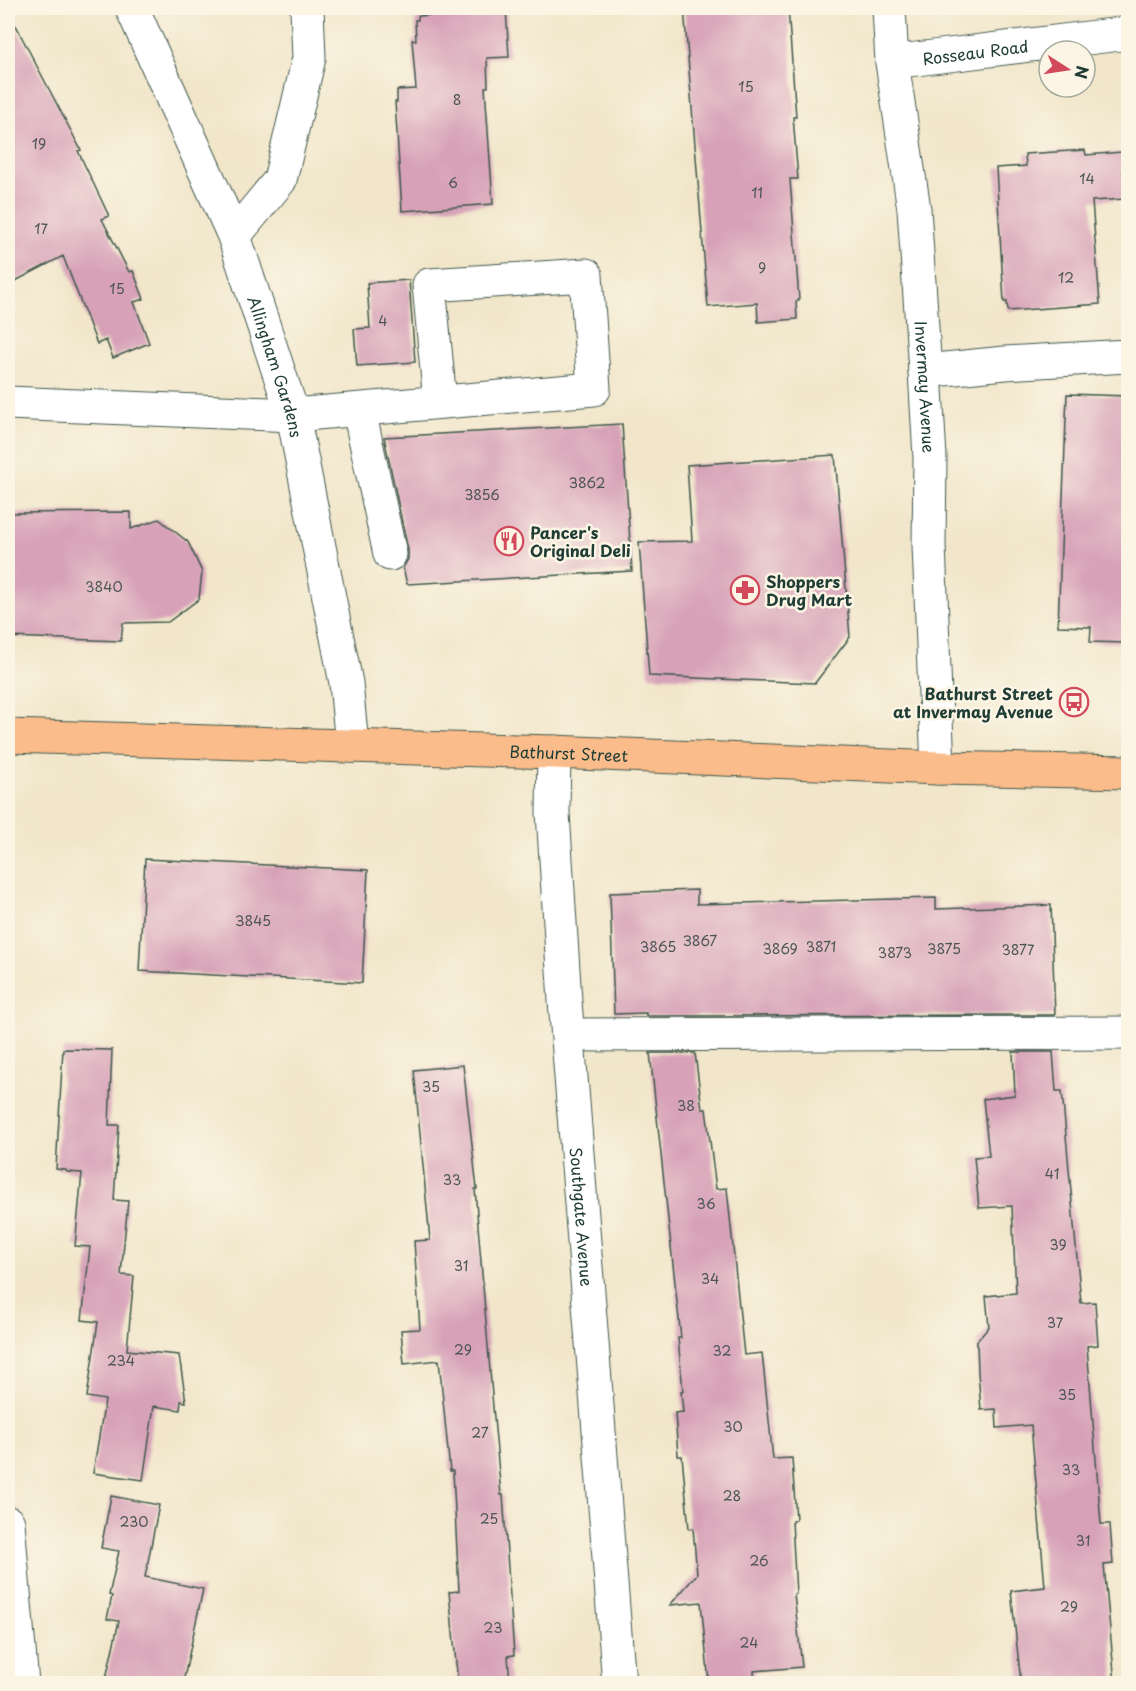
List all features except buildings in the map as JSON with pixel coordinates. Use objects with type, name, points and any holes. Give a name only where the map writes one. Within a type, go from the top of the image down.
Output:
[{"type":"main road","name":"Bathurst Street","points":[[8,736],[554,752],[938,768],[1128,772]]},
{"type":"street","name":"Allingham Gardens","points":[[132,8],[234,237],[294,416],[346,683],[352,746]]},
{"type":"street","points":[[234,237],[280,180],[309,58],[307,8]]},
{"type":"street","name":"Invermay Avenue","points":[[889,8],[892,62],[914,209],[925,371],[930,458],[929,545],[938,768]]},
{"type":"street","name":"Rosseau Road","points":[[892,62],[1128,33]]},
{"type":"street","points":[[8,403],[294,416],[594,390],[585,275],[429,285],[440,402]]},
{"type":"street","points":[[925,371],[1005,363],[1128,356]]},
{"type":"street","points":[[359,410],[390,554]]},
{"type":"street","name":"Southgate Avenue","points":[[554,752],[553,813],[568,1035],[619,1683]]},
{"type":"street","points":[[568,1035],[1128,1033]]},
{"type":"street","points":[[8,1523],[22,1683]]},
{"type":"place","name":"Pancer's Original Deli","points":[[509,541]]},
{"type":"place","name":"Shoppers Drug Mart","points":[[745,590]]},
{"type":"place","name":"Bathurst Street at Invermay Avenue","points":[[1074,702]]}]
